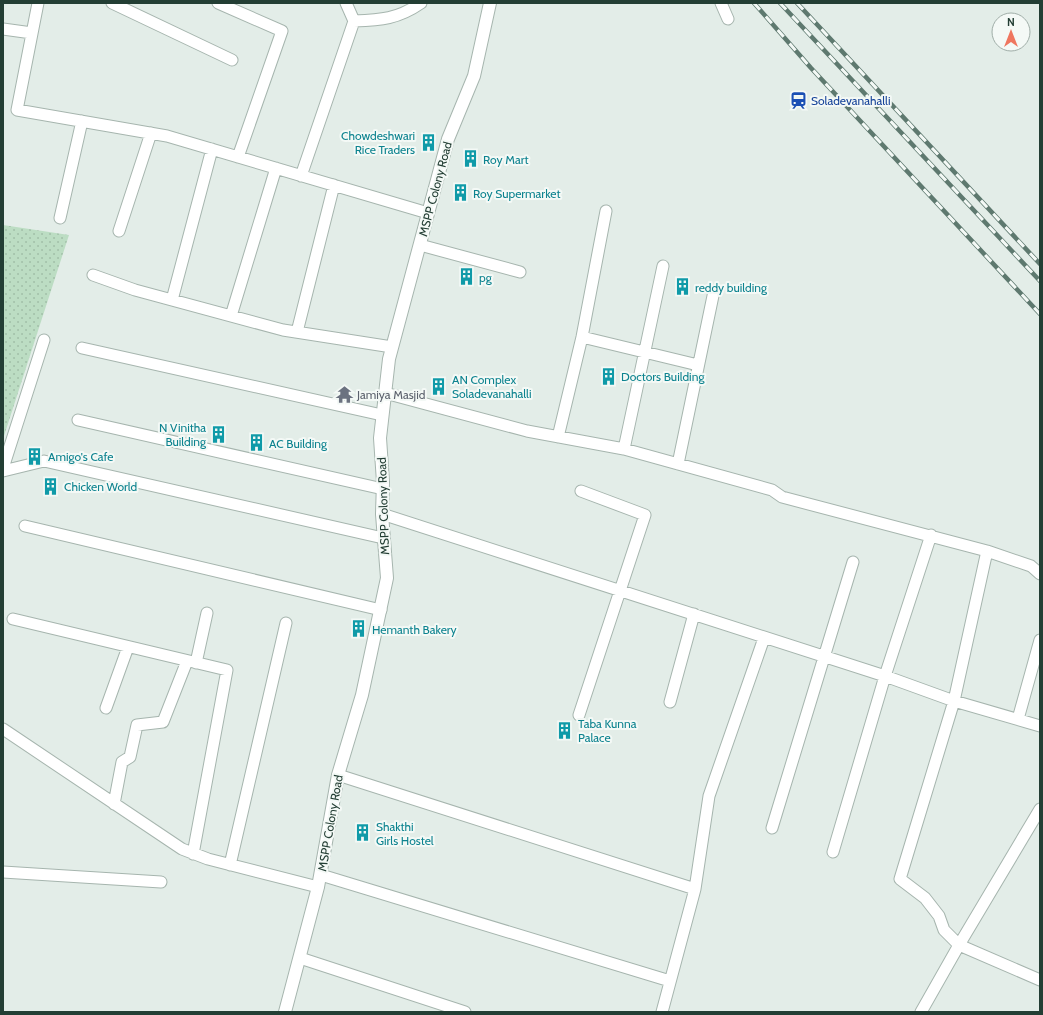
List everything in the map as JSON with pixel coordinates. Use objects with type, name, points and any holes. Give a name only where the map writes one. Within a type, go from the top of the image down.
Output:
[{"type":"street","points":[[38,3],[17,110],[166,136],[428,213]]},
{"type":"street","points":[[112,3],[232,60]]},
{"type":"street","points":[[218,3],[282,31],[238,157]]},
{"type":"street","points":[[301,176],[354,21],[346,3]]},
{"type":"street","points":[[354,21],[384,20],[408,12],[421,3]]},
{"type":"street","name":"MSPP Colony Road","points":[[285,1012],[321,875],[338,775],[362,695],[387,578],[383,538],[383,489],[380,438],[392,347],[448,139],[474,76],[490,3]]},
{"type":"street","points":[[721,3],[728,19]]},
{"type":"street","points":[[3,29],[32,33]]},
{"type":"street","points":[[60,218],[82,121]]},
{"type":"street","points":[[119,231],[151,133]]},
{"type":"street","points":[[172,300],[212,150]]},
{"type":"street","points":[[231,316],[276,168]]},
{"type":"street","points":[[297,332],[334,185]]},
{"type":"street","points":[[558,437],[582,337],[606,211]]},
{"type":"street","points":[[420,245],[520,272]]},
{"type":"street","points":[[624,449],[663,266]]},
{"type":"street","points":[[93,276],[172,300],[297,332],[392,347]]},
{"type":"street","points":[[678,464],[714,291]]},
{"type":"street","points":[[582,337],[698,365]]},
{"type":"street","points":[[3,468],[44,340]]},
{"type":"street","points":[[82,348],[382,415]]},
{"type":"street","points":[[385,393],[527,431],[624,449],[772,490],[782,496],[987,551],[1031,566],[1040,574]]},
{"type":"street","points":[[78,420],[383,489]]},
{"type":"street","points":[[3,471],[44,461],[383,538]]},
{"type":"street","points":[[580,715],[645,515],[581,491]]},
{"type":"street","points":[[382,514],[885,676],[954,701],[1040,726]]},
{"type":"street","points":[[25,526],[381,610]]},
{"type":"street","points":[[832,852],[885,676],[931,535]]},
{"type":"street","points":[[987,551],[954,701],[900,879],[925,898],[939,916],[944,930],[959,945],[1040,980]]},
{"type":"street","points":[[772,828],[853,562]]},
{"type":"street","points":[[114,804],[122,762],[130,757],[137,725],[163,722],[191,662],[206,613]]},
{"type":"street","points":[[670,702],[694,614]]},
{"type":"street","points":[[13,619],[227,670],[193,854]]},
{"type":"street","points":[[230,865],[286,623]]},
{"type":"street","points":[[662,1012],[695,889],[709,796],[764,638]]},
{"type":"street","points":[[1018,719],[1040,640]]},
{"type":"street","points":[[106,708],[128,647]]},
{"type":"street","points":[[3,729],[182,849],[193,854],[230,865],[318,887]]},
{"type":"street","points":[[338,775],[695,889]]},
{"type":"street","points":[[921,1012],[1040,809]]},
{"type":"street","points":[[3,872],[161,882]]},
{"type":"street","points":[[321,875],[670,981]]},
{"type":"street","points":[[300,958],[465,1012]]},
{"type":"green space","points":[[3,225],[69,235],[3,439]]},
{"type":"railway","points":[[754,3],[811,68],[1040,314]]},
{"type":"railway","points":[[780,3],[1040,281]]},
{"type":"railway","points":[[797,3],[1040,264]]},
{"type":"place","name":"Soladevanahalli","points":[[798,100]]},
{"type":"place","name":"Chowdeshwari Rice Traders","points":[[428,142]]},
{"type":"place","name":"Roy Mart","points":[[470,159]]},
{"type":"place","name":"Roy Supermarket","points":[[460,193]]},
{"type":"place","name":"pg","points":[[466,277]]},
{"type":"place","name":"reddy building","points":[[682,287]]},
{"type":"place","name":"Doctors Building","points":[[608,376]]},
{"type":"place","name":"AN Complex Soladevanahalli","points":[[439,386]]},
{"type":"place","name":"Jamiya Masjid","points":[[344,394]]},
{"type":"place","name":"N Vinitha Building","points":[[219,434]]},
{"type":"place","name":"AC Building","points":[[256,443]]},
{"type":"place","name":"Amigo's Cafe","points":[[35,456]]},
{"type":"place","name":"Chicken World","points":[[51,486]]},
{"type":"place","name":"Hemanth Bakery","points":[[359,629]]},
{"type":"place","name":"Taba Kunna Palace","points":[[565,730]]},
{"type":"place","name":"Shakthi Girls Hostel","points":[[363,833]]}]
